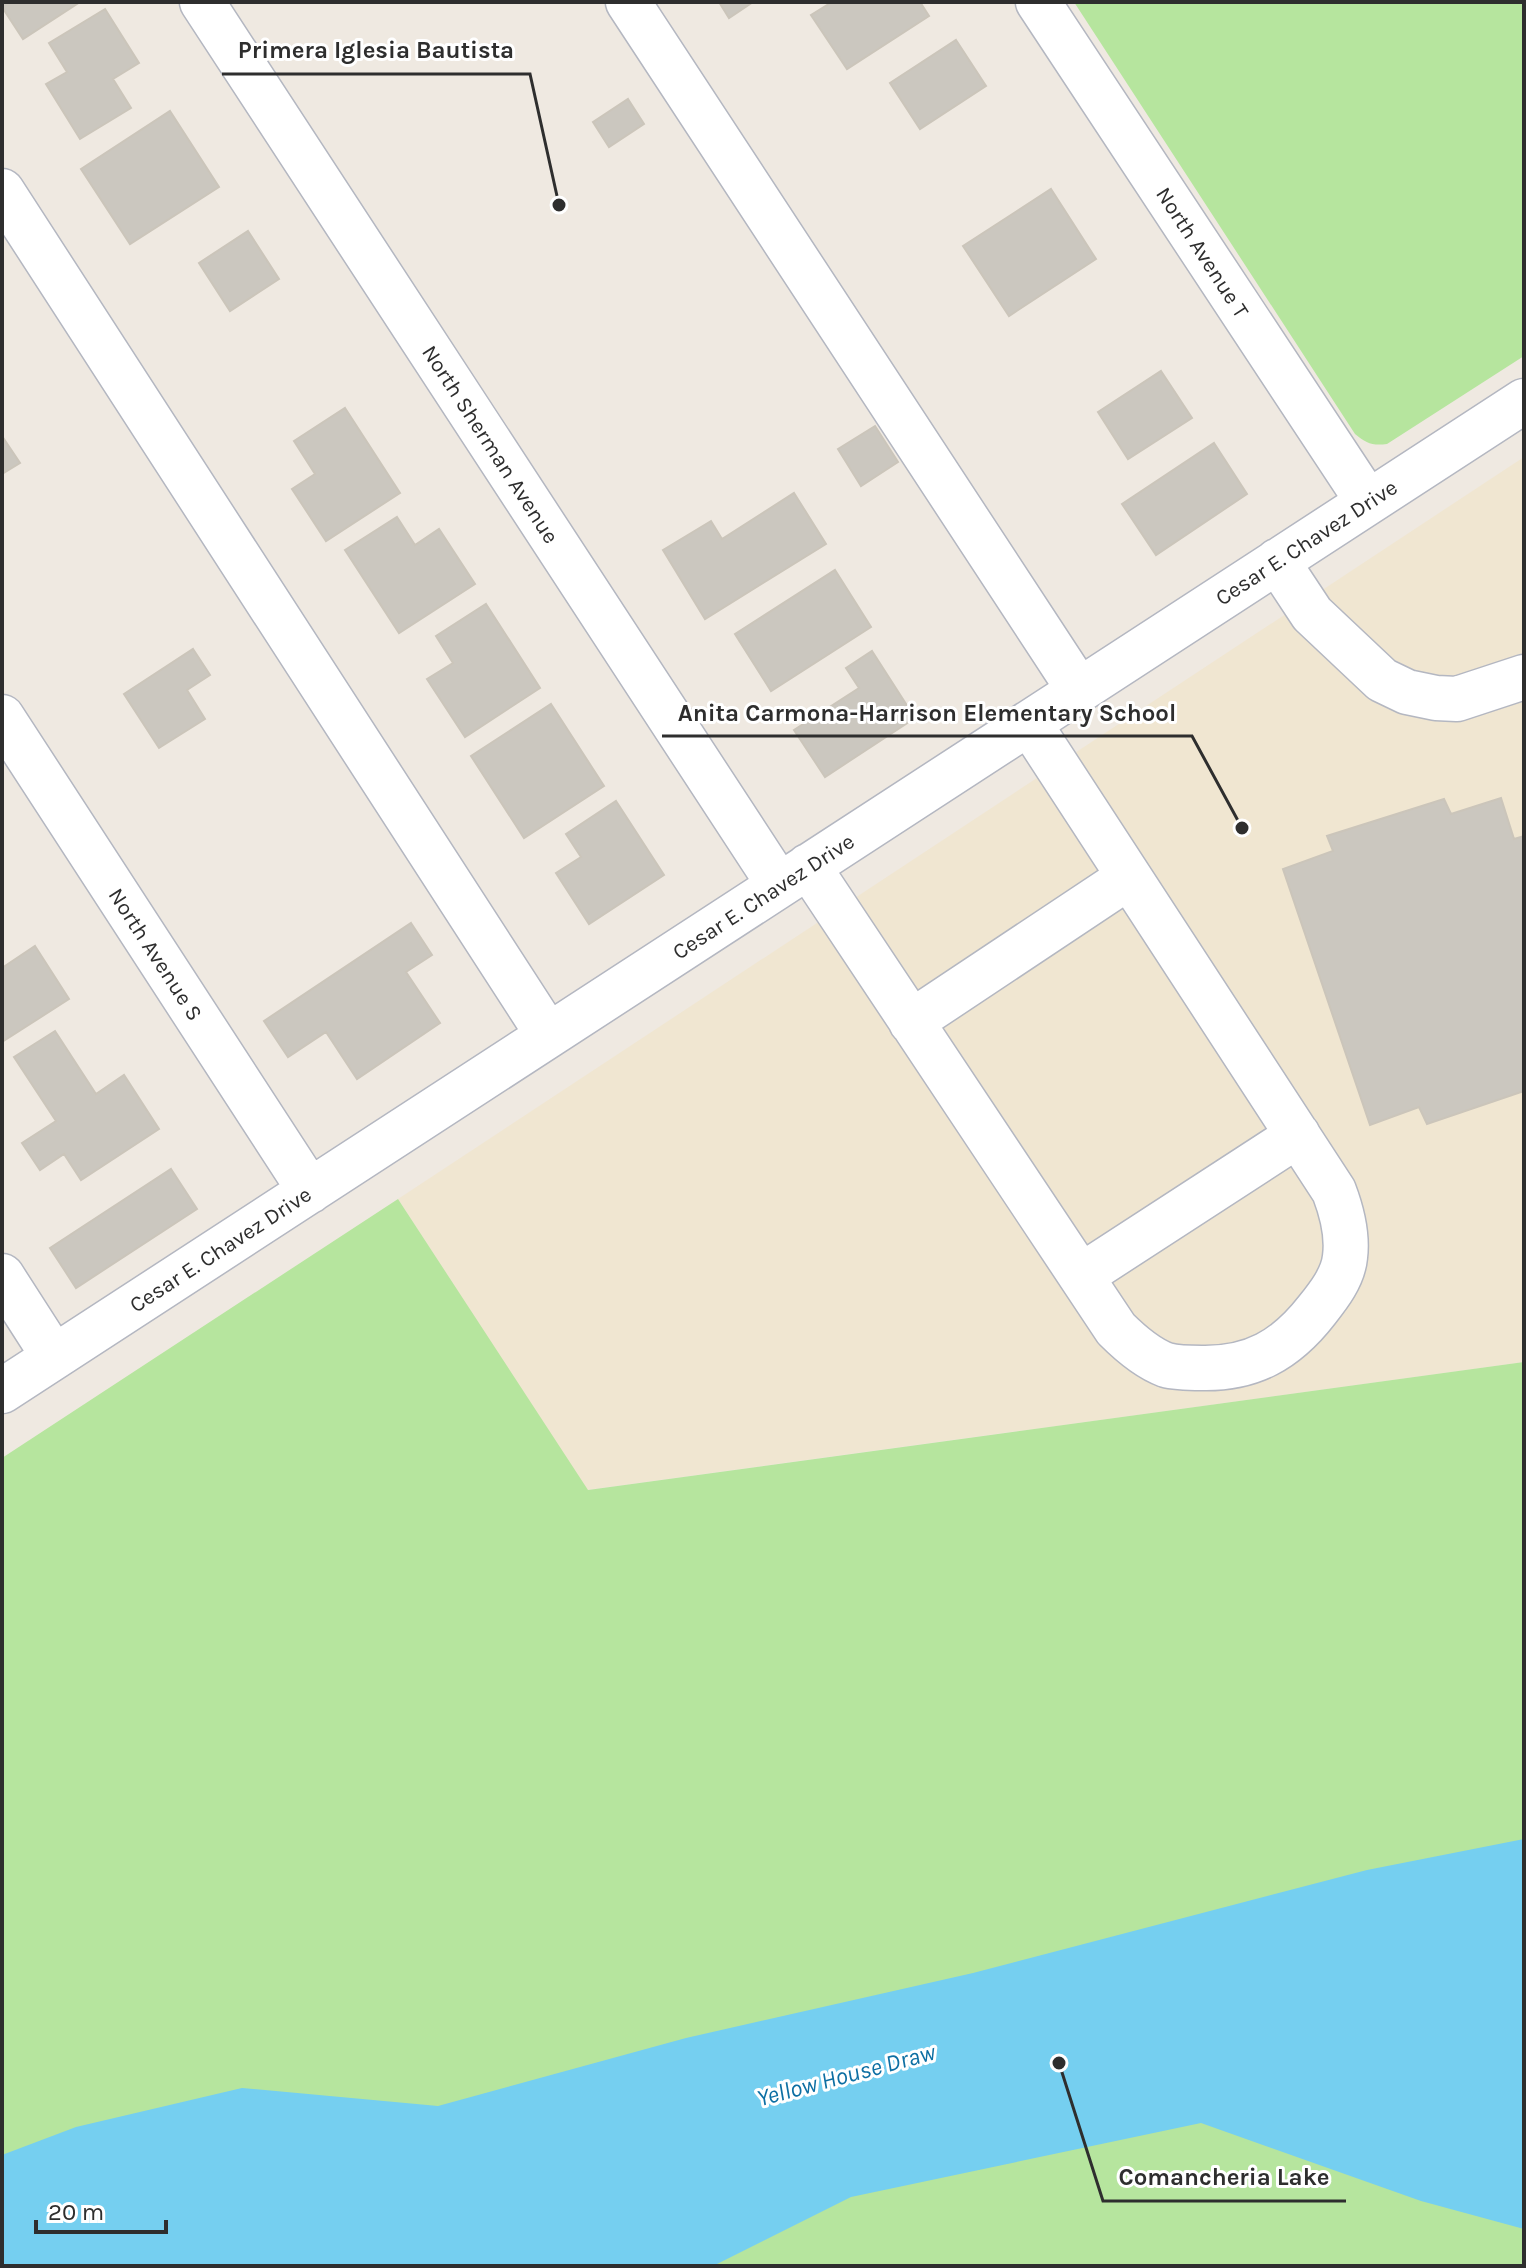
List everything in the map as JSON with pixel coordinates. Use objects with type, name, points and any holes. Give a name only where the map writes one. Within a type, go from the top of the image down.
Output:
[{"type":"street","name":"North Sherman Avenue","points":[[202,2],[794,876],[911,1022],[1116,1329],[1143,1352],[1165,1364],[1225,1369],[1254,1363],[1286,1343],[1306,1324],[1340,1276],[1346,1235],[1334,1191],[1029,723]]},
{"type":"street","points":[[628,2],[1079,690]]},
{"type":"street","name":"North Avenue T","points":[[1038,2],[1368,502]]},
{"type":"street","points":[[2,191],[548,1035]]},
{"type":"street","name":"Cesar E. Chavez Drive","points":[[2,1391],[1524,401]]},
{"type":"street","points":[[1277,561],[1312,614],[1382,680],[1407,692],[1457,699],[1524,677]]},
{"type":"street","name":"North Avenue S","points":[[2,717],[310,1191]]},
{"type":"street","points":[[911,1022],[1129,877]]},
{"type":"street","points":[[1081,1276],[1298,1135]]},
{"type":"street","points":[[2,1276],[54,1357]]},
{"type":"shaded area","points":[[1524,457],[1524,1362],[587,1490],[398,1199]]},
{"type":"green space","points":[[1074,2],[1524,2],[1524,356],[1387,444],[1366,442],[1355,434]]},
{"type":"green space","points":[[398,1199],[588,1490],[1524,1362],[1524,2266],[2,2266],[2,1458]]},
{"type":"water","name":"Yellow House Draw","points":[[1524,1839],[1524,2229],[1421,2201],[1201,2123],[851,2197],[713,2266],[2,2266],[2,2155],[76,2127],[242,2088],[438,2106],[686,2038],[973,1973],[1367,1870]]},
{"type":"building","points":[[2,2],[80,2],[23,39],[2,7]]},
{"type":"building","points":[[719,2],[753,2],[729,18]]},
{"type":"building","points":[[832,2],[920,2],[929,16],[847,69],[811,15]]},
{"type":"building","points":[[105,9],[139,63],[113,79],[131,108],[80,139],[46,84],[67,72],[49,43]]},
{"type":"building","points":[[956,40],[986,86],[920,129],[890,83]]},
{"type":"building","points":[[628,99],[644,124],[609,147],[593,122]]},
{"type":"building","points":[[170,111],[219,187],[130,244],[81,169]]},
{"type":"building","points":[[1051,189],[1096,259],[1009,316],[963,246]]},
{"type":"building","points":[[248,231],[279,279],[230,311],[199,263]]},
{"type":"building","points":[[1161,371],[1192,418],[1128,459],[1098,412]]},
{"type":"building","points":[[345,408],[400,493],[326,541],[292,489],[315,474],[294,441]]},
{"type":"building","points":[[875,426],[898,462],[861,486],[838,449]]},
{"type":"building","points":[[2,436],[20,463],[2,474]]},
{"type":"building","points":[[1214,443],[1247,494],[1156,555],[1122,504]]},
{"type":"building","points":[[794,493],[826,544],[705,619],[663,550],[711,521],[722,539]]},
{"type":"building","points":[[397,517],[415,545],[439,529],[475,584],[399,633],[345,550]]},
{"type":"building","points":[[835,570],[871,627],[771,691],[735,634]]},
{"type":"building","points":[[486,604],[540,688],[465,737],[427,679],[453,663],[436,636]]},
{"type":"building","points":[[193,649],[210,675],[187,690],[205,719],[159,748],[124,694]]},
{"type":"building","points":[[872,651],[915,718],[825,777],[794,730],[859,688],[846,668]]},
{"type":"building","points":[[551,704],[604,786],[524,838],[471,756]]},
{"type":"building","points":[[1501,798],[1514,839],[1524,836],[1524,1091],[1427,1124],[1419,1107],[1370,1125],[1283,869],[1333,851],[1327,836],[1444,799],[1451,814]]},
{"type":"building","points":[[616,801],[664,875],[589,924],[556,873],[581,857],[566,834]]},
{"type":"building","points":[[411,923],[432,955],[406,972],[440,1023],[357,1079],[326,1032],[288,1057],[264,1021]]},
{"type":"building","points":[[35,946],[69,999],[2,1042],[2,968]]},
{"type":"building","points":[[55,1031],[96,1094],[124,1075],[159,1129],[81,1180],[64,1154],[40,1170],[22,1143],[56,1121],[14,1057]]},
{"type":"building","points":[[171,1169],[197,1209],[76,1288],[50,1248]]},
{"type":"place","name":"Primera Iglesia Bautista","points":[[559,205]]},
{"type":"place","name":"Anita Carmona-Harrison Elementary School","points":[[1242,828]]},
{"type":"place","name":"Comancheria Lake","points":[[1059,2063]]}]
